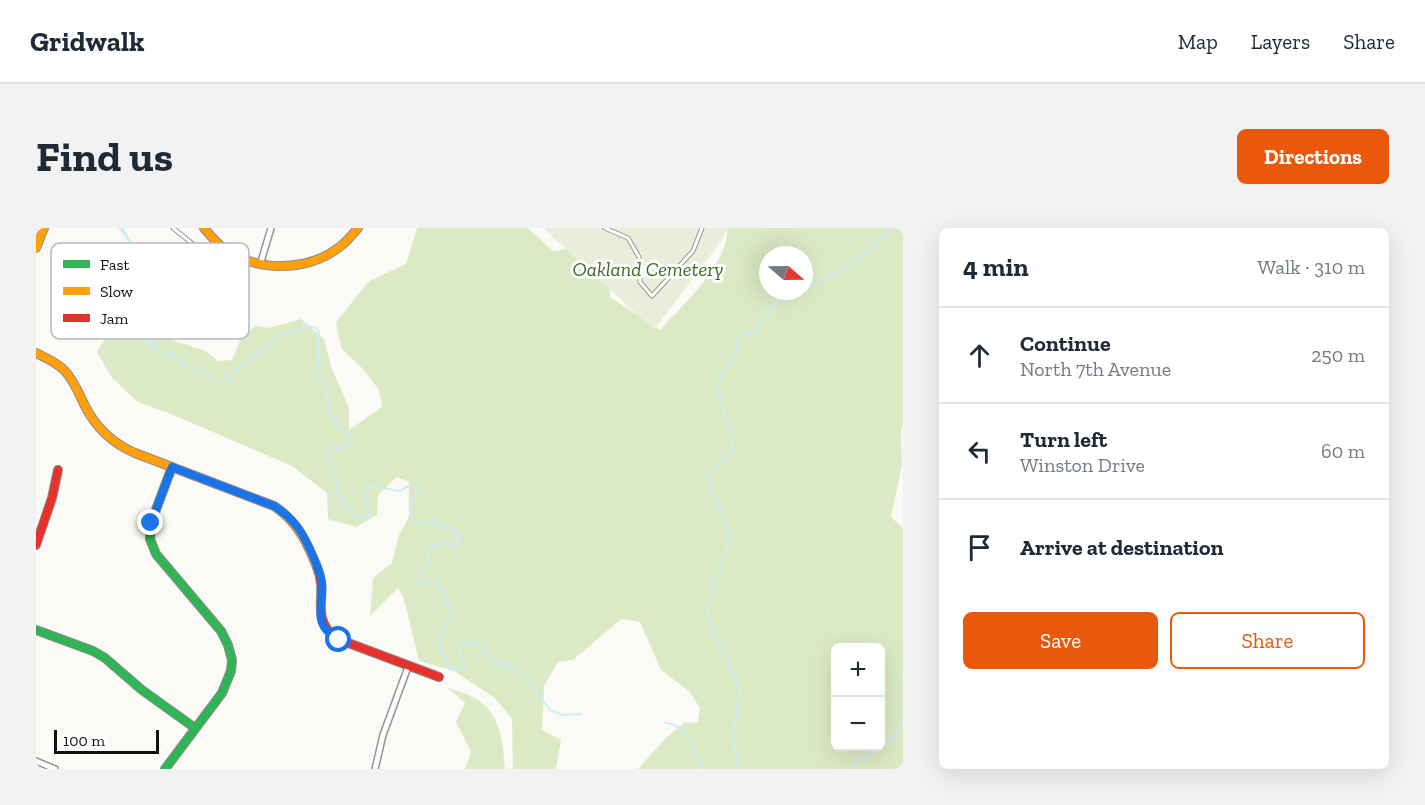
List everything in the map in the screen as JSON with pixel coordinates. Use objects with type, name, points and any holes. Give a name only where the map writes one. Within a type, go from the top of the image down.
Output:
[{"type":"street","points":[[36,248],[44,228]]},
{"type":"street","points":[[204,228],[220,243]]},
{"type":"street","points":[[260,265],[271,228]]},
{"type":"street","points":[[249,261],[260,265],[286,267],[311,262],[334,251],[345,243],[358,228]]},
{"type":"street","points":[[36,352],[49,357],[65,369],[76,385],[89,415],[109,439],[126,449],[274,506],[292,519],[303,533],[321,577],[322,594],[319,611],[324,627],[339,640],[439,677]]},
{"type":"street","points":[[165,769],[226,687],[232,659],[222,631],[161,561],[152,547],[149,531],[151,523],[172,467]]},
{"type":"street","points":[[36,545],[54,492],[58,470]]},
{"type":"street","points":[[36,630],[93,651],[105,658],[142,690],[195,728]]},
{"type":"street","points":[[375,769],[383,735],[408,667]]},
{"type":"street","points":[[36,761],[55,769]]},
{"type":"lane","points":[[173,228],[192,243]]},
{"type":"lane","points":[[604,228],[628,238],[639,257],[640,282],[652,296],[693,251],[702,228]]},
{"type":"green space","points":[[417,228],[528,228],[553,251],[594,245],[612,265],[610,297],[660,330],[692,296],[713,269],[726,241],[727,228],[903,228],[902,465],[891,517],[903,528],[903,769],[638,769],[666,738],[684,723],[698,722],[700,708],[689,691],[661,670],[640,622],[621,619],[573,660],[558,662],[544,686],[542,730],[561,740],[556,769],[513,769],[512,719],[495,698],[454,671],[419,661],[404,599],[398,588],[370,616],[373,578],[392,563],[398,537],[409,517],[409,482],[397,477],[378,495],[377,515],[356,527],[328,519],[327,493],[292,466],[138,402],[112,378],[97,352],[105,339],[169,339],[206,351],[218,361],[232,360],[240,340],[249,339],[249,332],[255,326],[269,328],[301,319],[324,339],[332,369],[349,408],[349,430],[382,407],[379,390],[363,369],[341,348],[336,322],[369,281],[406,264]]},
{"type":"green space","name":"Oakland Cemetery","points":[[543,228],[727,228],[722,240],[654,330]]},
{"type":"green space","points":[[447,687],[474,698],[486,706],[492,714],[502,740],[505,769],[465,769],[471,752],[456,722],[465,703]]},
{"type":"water","points":[[118,228],[123,228],[132,243],[128,243]]},
{"type":"water","points":[[143,339],[150,339],[159,350],[174,355],[190,366],[197,366],[197,369],[189,367],[157,350]]},
{"type":"waterway","points":[[813,284],[862,255],[891,228]]},
{"type":"waterway","points":[[715,468],[732,451],[732,438],[716,384],[736,354],[738,336],[757,330],[773,304],[781,300]]},
{"type":"waterway","points":[[195,368],[220,384],[282,333],[297,332],[305,325],[316,328],[319,332],[318,372],[325,383],[329,409],[336,425],[350,438],[347,445],[341,449],[332,447],[328,456],[339,497],[360,519],[367,517],[370,512],[365,495],[370,486],[400,491],[412,486],[416,488],[416,493],[410,504],[411,519],[419,524],[433,522],[456,530],[458,541],[455,547],[447,543],[431,546],[427,555],[430,562],[419,579],[425,584],[432,581],[437,582],[452,613],[439,635],[440,647],[448,667],[457,670],[465,666],[459,653],[460,643],[472,642],[484,646],[488,658],[512,668],[529,680],[550,710],[563,715],[581,714]]},
{"type":"waterway","points":[[711,472],[706,477],[713,492]]},
{"type":"waterway","points":[[715,498],[723,516],[728,539],[721,566]]},
{"type":"waterway","points":[[719,571],[712,586],[707,615],[740,690],[734,733]]},
{"type":"waterway","points":[[665,723],[673,724],[684,733],[692,745],[699,767],[704,769]]},
{"type":"waterway","points":[[847,769],[893,738],[903,723]]},
{"type":"waterway","points":[[734,738],[737,769]]},
{"type":"traffic: fast","points":[[165,769],[222,693],[231,671],[232,660],[221,631],[156,554],[150,539],[151,523],[172,467]]},
{"type":"traffic: fast","points":[[36,630],[93,651],[105,658],[142,690],[195,728]]},
{"type":"traffic: slow","points":[[36,248],[44,228]]},
{"type":"traffic: slow","points":[[204,228],[218,243]]},
{"type":"traffic: slow","points":[[249,261],[281,266],[313,261],[344,243],[358,228]]},
{"type":"traffic: slow","points":[[36,353],[51,360],[68,374],[94,421],[112,440],[135,453],[274,506],[295,525],[317,567]]},
{"type":"traffic: jam","points":[[36,545],[52,498],[58,470]]},
{"type":"traffic: jam","points":[[317,567],[320,577],[323,621],[335,638],[439,677]]},
{"type":"route","points":[[151,523],[172,467],[274,506],[284,512],[303,533],[321,577],[322,594],[319,611],[321,619],[329,633],[339,640]]}]
